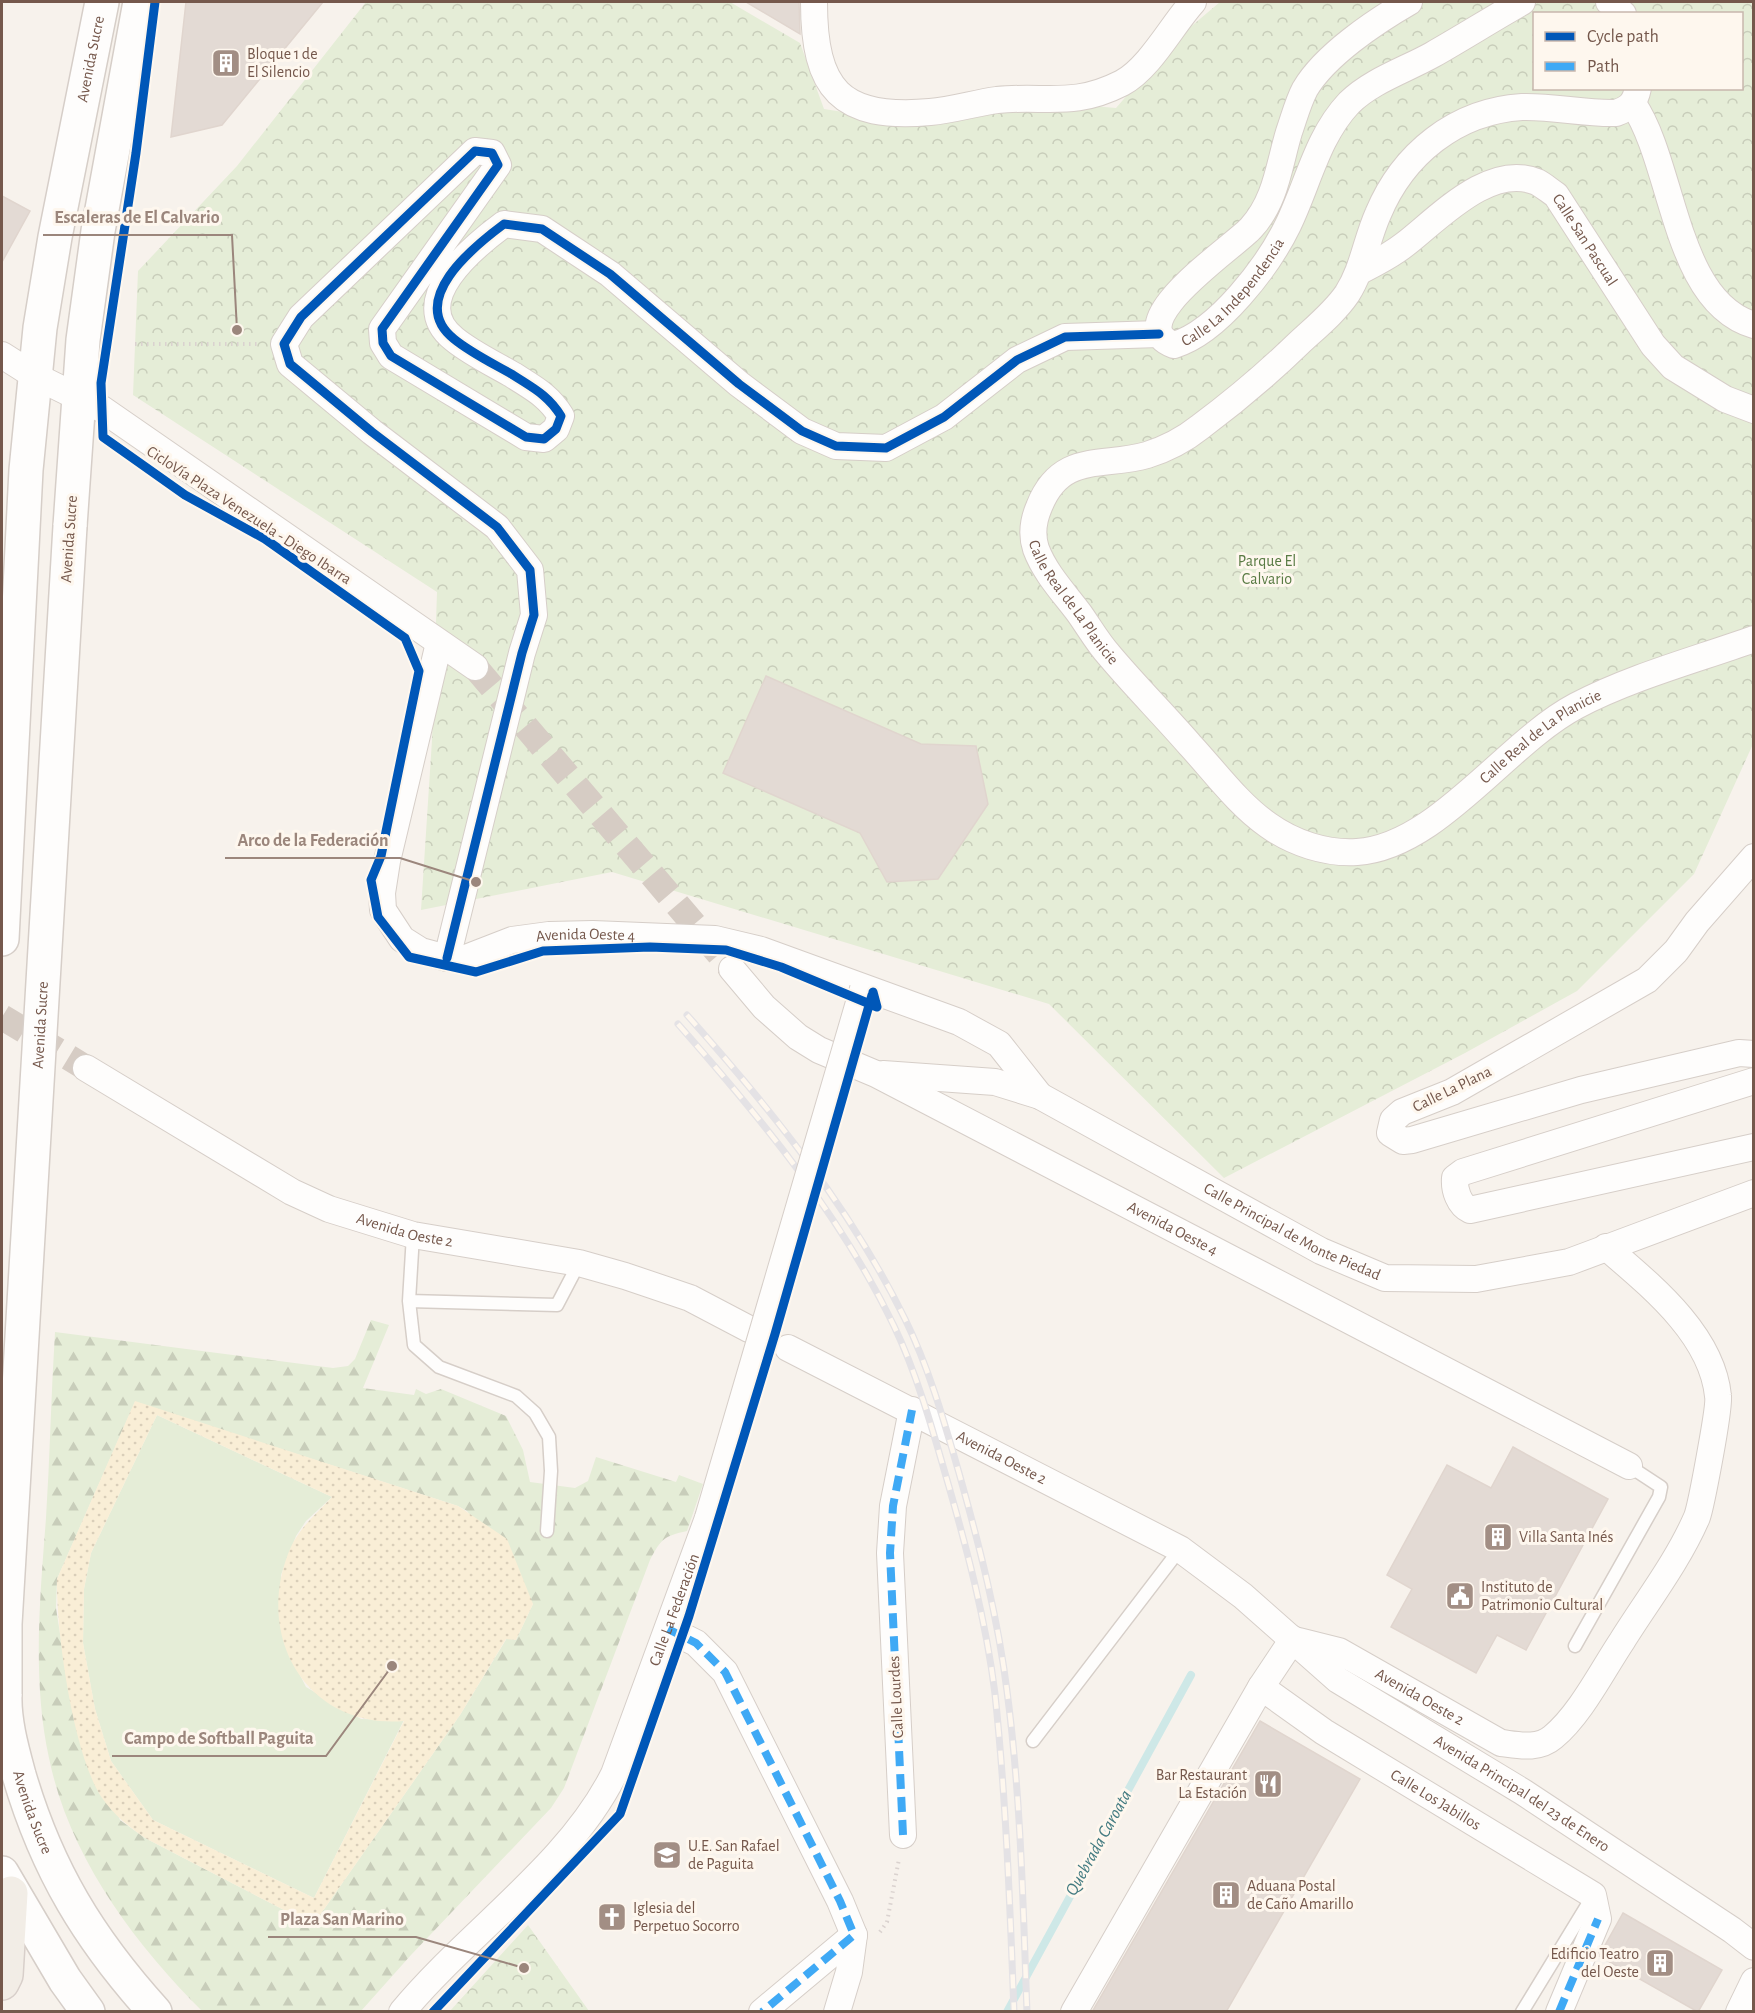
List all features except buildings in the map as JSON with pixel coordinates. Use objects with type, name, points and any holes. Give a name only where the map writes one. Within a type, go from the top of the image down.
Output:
[{"type":"main road","name":"Avenida Sucre","points":[[2,939],[26,470],[35,376],[44,297],[102,2]]},
{"type":"main road","name":"Avenida Sucre","points":[[140,2],[98,231],[77,396],[5,1624],[5,1694],[9,1734],[17,1767],[45,1851],[89,1930],[121,1974],[155,2012]]},
{"type":"main road","points":[[2,1983],[6,1975],[7,1883]]},
{"type":"main road","points":[[7,1883],[65,1980],[88,2012]]},
{"type":"street","points":[[814,2],[814,32],[819,60],[831,86],[856,106],[893,113],[930,112],[998,100],[1072,100],[1098,93],[1124,82],[1140,67],[1193,2]]},
{"type":"street","name":"Calle La Independencia","points":[[1409,2],[1383,17],[1315,75],[1304,90],[1289,133],[1276,183],[1261,216],[1232,246],[1168,301],[1158,324],[1159,334],[1165,341],[1174,345],[1201,333],[1242,293],[1288,225],[1322,142],[1349,103],[1365,90],[1433,55],[1522,2]]},
{"type":"street","points":[[1609,2],[1621,12]]},
{"type":"street","points":[[1636,96],[1687,253],[1719,304],[1735,317],[1754,325]]},
{"type":"street","name":"Calle Real de La Planicie","points":[[1636,96],[1616,113],[1526,107],[1492,111],[1465,119],[1433,139],[1391,187],[1377,216],[1360,271],[1345,297],[1324,320],[1266,374],[1195,431],[1167,448],[1144,456],[1099,460],[1074,467],[1057,479],[1037,510],[1032,531],[1044,566],[1106,652],[1253,814],[1292,840],[1334,852],[1361,852],[1394,842],[1424,827],[1541,726],[1576,706],[1605,692],[1754,639]]},
{"type":"street","points":[[447,958],[522,653],[534,615],[530,570],[497,527],[372,432],[290,364],[284,344],[301,317],[475,151],[492,153],[498,165],[382,329],[383,344],[391,356],[526,437],[544,439],[556,429],[561,416],[551,399],[452,338],[437,315],[438,299],[447,278],[480,242],[504,224],[542,229],[610,274],[738,384],[802,431],[836,446],[886,448],[944,417],[1017,360],[1065,337],[1159,334]]},
{"type":"street","name":"Calle San Pascual","points":[[1360,271],[1386,258],[1466,195],[1483,186],[1509,180],[1527,179],[1539,183],[1556,195],[1579,227],[1653,345],[1673,368],[1725,399],[1754,410]]},
{"type":"street","points":[[2,355],[35,376],[102,409],[475,667]]},
{"type":"street","name":"Avenida Oeste 4","points":[[439,643],[387,861],[382,894],[383,910],[402,939],[421,951],[447,958],[463,959],[512,940],[549,935],[691,937],[715,939],[761,950],[959,1022],[999,1044],[1040,1096]]},
{"type":"street","name":"Calle La Plana","points":[[1754,857],[1697,922],[1676,951],[1647,980],[1452,1092],[1402,1112],[1394,1120],[1390,1132],[1396,1138],[1412,1140],[1581,1090],[1739,1053],[1754,1054]]},
{"type":"street","name":"Avenida Oeste 4","points":[[732,969],[764,1007],[798,1037],[819,1050],[876,1074],[1629,1466]]},
{"type":"street","name":"Calle La Federación","points":[[402,2012],[573,1836],[600,1803],[614,1774],[708,1518],[864,987]]},
{"type":"street","name":"Avenida Oeste 2","points":[[86,1068],[292,1192],[363,1222],[412,1235],[579,1263],[690,1298],[749,1329]]},
{"type":"street","name":"Calle Principal de Monte Piedad","points":[[876,1074],[995,1082],[1040,1096],[1321,1251],[1385,1278],[1476,1279],[1569,1262],[1754,1193]]},
{"type":"street","points":[[1754,1081],[1464,1172],[1455,1178],[1455,1184],[1461,1203],[1470,1210],[1754,1148]]},
{"type":"street","name":"Avenida Oeste 2","points":[[788,1348],[1180,1549],[1243,1596],[1293,1639],[1339,1651],[1501,1743],[1525,1746],[1540,1744],[1553,1737],[1582,1702],[1678,1553],[1698,1515],[1719,1397],[1704,1348],[1657,1290],[1606,1247]]},
{"type":"street","name":"Calle Lourdes","points":[[903,1834],[890,1553],[893,1506],[912,1410]]},
{"type":"street","points":[[668,1629],[696,1643],[725,1672],[840,1901],[854,1935],[849,1972],[837,2012]]},
{"type":"street","points":[[1074,2012],[1261,1687],[1293,1639]]},
{"type":"street","name":"Avenida Principal del 23 de Enero","points":[[1293,1639],[1338,1680],[1523,1792],[1732,1930],[1754,1947]]},
{"type":"street","name":"Calle Los Jabillos","points":[[1261,1687],[1324,1731],[1596,1907]]},
{"type":"street","points":[[1559,2012],[1596,1907]]},
{"type":"street","points":[[762,2012],[854,1935]]},
{"type":"street","points":[[1739,2012],[1754,1981]]},
{"type":"lane","points":[[412,1235],[409,1301],[414,1345],[439,1367],[516,1396],[535,1413],[549,1437],[551,1471],[547,1531]]},
{"type":"lane","points":[[409,1301],[557,1305],[579,1263]]},
{"type":"lane","points":[[1575,1646],[1659,1497],[1660,1486],[1629,1466]]},
{"type":"lane","points":[[1033,1741],[1180,1549]]},
{"type":"lane","points":[[1522,2012],[1596,1907]]},
{"type":"path","points":[[135,344],[284,344]]},
{"type":"path","points":[[849,1972],[887,1922],[903,1834]]},
{"type":"green space","name":"Parque El Calvario","points":[[366,2],[730,2],[800,43],[824,109],[901,121],[991,97],[1116,108],[1175,40],[1220,2],[1753,2],[1753,744],[1694,874],[1577,991],[1465,1053],[1224,1178],[1049,1004],[612,872],[421,910],[432,740],[437,592],[133,395],[138,271],[237,166]]},
{"type":"green space","points":[[371,1320],[389,1325],[363,1388],[414,1395],[416,1389],[426,1394],[441,1389],[506,1416],[523,1450],[530,1482],[575,1488],[588,1481],[596,1457],[676,1482],[679,1475],[703,1484],[687,1531],[664,1540],[650,1560],[564,1788],[551,1808],[361,2011],[202,2011],[152,1956],[107,1895],[72,1829],[58,1794],[49,1758],[41,1699],[39,1638],[55,1332],[333,1368],[348,1366],[355,1359]],"holes":[[[135,1402],[458,1506],[467,1511],[533,1604],[516,1640],[507,1638],[460,1715],[313,1925],[145,1838],[120,1820],[70,1697],[56,1608],[57,1579]]]},
{"type":"green space","points":[[157,1415],[332,1497],[306,1521],[296,1536],[281,1575],[284,1643],[306,1687],[361,1719],[404,1720],[314,1898],[153,1820],[111,1761],[95,1709],[83,1643],[84,1589],[91,1553]]},
{"type":"green space","points":[[528,1925],[589,2011],[450,2011]]},
{"type":"sand","points":[[135,1401],[458,1506],[507,1539],[533,1604],[516,1640],[506,1639],[460,1715],[313,1925],[145,1838],[111,1810],[102,1798],[83,1753],[68,1692],[57,1602],[57,1579]],"holes":[[[157,1415],[332,1497],[301,1530],[288,1554],[280,1586],[279,1618],[285,1647],[298,1673],[317,1694],[341,1710],[370,1720],[404,1721],[314,1898],[153,1820],[111,1761],[95,1709],[83,1643],[84,1589],[91,1553]]]},
{"type":"waterway","name":"Quebrada Caroata","points":[[1007,2012],[1191,1675]]},
{"type":"tunnel","points":[[475,667],[732,969]]},
{"type":"tunnel","points":[[2,1017],[86,1068]]},
{"type":"railway","points":[[687,1015],[778,1123],[834,1198],[859,1237],[905,1319],[935,1395],[981,1554],[1003,1664],[1012,1731],[1018,1811],[1027,2012]]},
{"type":"railway","points":[[678,1024],[768,1130],[849,1244],[894,1326],[922,1398],[968,1555],[991,1666],[1005,1813],[1014,2012]]},
{"type":"marked path","points":[[903,1835],[890,1553],[893,1506],[912,1410]]},
{"type":"marked path","points":[[668,1629],[696,1643],[725,1672],[840,1901],[854,1935],[762,2012]]},
{"type":"marked path","points":[[1559,2012],[1598,1919]]},
{"type":"cycle path","name":"CicloVía Plaza Venezuela - Diego Ibarra","points":[[155,2],[136,153],[101,383],[103,437],[185,495],[265,539],[405,638],[419,671],[381,856],[371,880],[378,917],[409,957],[476,972],[543,951],[650,947],[726,950],[781,967],[877,1007],[873,992]]},
{"type":"cycle path","points":[[447,958],[522,653],[534,615],[530,570],[497,527],[372,432],[290,364],[284,344],[301,317],[475,151],[492,153],[498,165],[382,329],[383,343],[391,356],[526,437],[544,439],[556,429],[561,416],[540,392],[454,339],[441,324],[437,308],[441,292],[449,276],[476,246],[504,224],[542,229],[610,274],[739,384],[802,431],[836,446],[886,448],[944,417],[1017,360],[1065,337],[1159,334]]},
{"type":"cycle path","points":[[433,2012],[620,1814],[689,1616],[775,1334],[872,995]]},
{"type":"place","name":"Bloque 1 de El Silencio","points":[[226,63]]},
{"type":"place","name":"Escaleras de El Calvario","points":[[237,330]]},
{"type":"place","name":"Arco de la Federación","points":[[476,882]]},
{"type":"place","name":"Villa Santa Inés","points":[[1498,1537]]},
{"type":"place","name":"Instituto de Patrimonio Cultural","points":[[1460,1596]]},
{"type":"place","name":"Campo de Softball Paguita","points":[[392,1666]]},
{"type":"place","name":"Bar Restaurant La Estación","points":[[1268,1784]]},
{"type":"place","name":"U.E. San Rafael de Paguita","points":[[667,1855]]},
{"type":"place","name":"Aduana Postal de Caño Amarillo","points":[[1226,1895]]},
{"type":"place","name":"Iglesia del Perpetuo Socorro","points":[[612,1917]]},
{"type":"place","name":"Edificio Teatro del Oeste","points":[[1660,1963]]},
{"type":"place","name":"Plaza San Marino","points":[[524,1968]]}]
